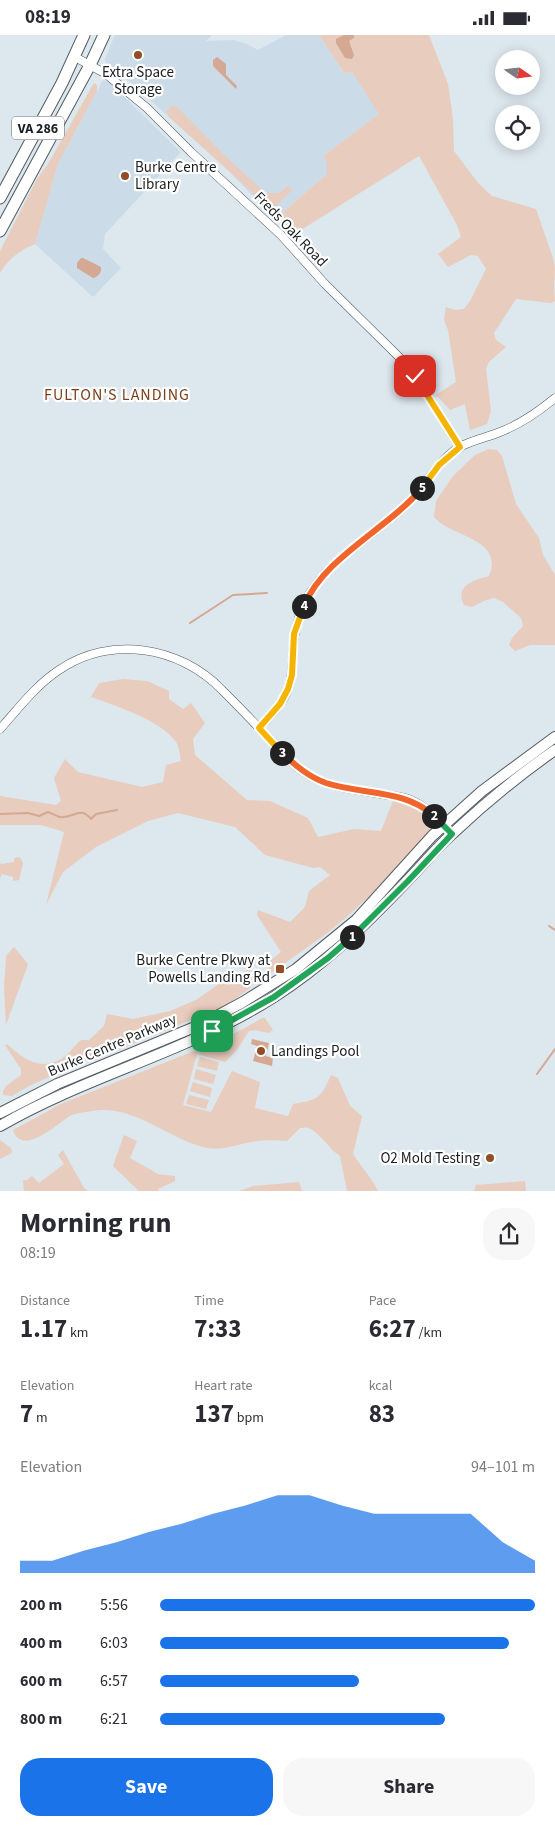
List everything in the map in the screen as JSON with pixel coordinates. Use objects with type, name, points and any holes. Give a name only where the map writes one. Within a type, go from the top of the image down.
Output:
[{"type":"highway","name":"VA 286","points":[[0,198],[75,57],[84,35]]},
{"type":"highway","name":"VA 286","points":[[0,231],[90,65],[104,35]]},
{"type":"main road","name":"Burke Centre Parkway","points":[[0,1113],[56,1084],[202,1024],[268,987],[310,958],[356,920],[432,836],[482,791],[555,737]]},
{"type":"main road","name":"Burke Centre Parkway","points":[[0,1125],[67,1091],[212,1031],[274,997],[328,958],[408,881],[452,834],[502,790],[555,750]]},
{"type":"street","name":"Freds Oak Road","points":[[75,57],[114,80],[147,108],[298,252],[325,284],[410,370],[460,447]]},
{"type":"street","points":[[259,728],[280,704],[288,689],[292,675],[294,634],[299,618],[312,590],[329,569],[409,503],[439,465],[460,447],[521,423],[555,398]]},
{"type":"street","points":[[0,729],[46,679],[68,664],[93,653],[127,648],[168,656],[187,663],[218,685],[295,765],[312,777],[333,785],[410,800],[425,808],[452,834]]},
{"type":"shaded area","points":[[115,35],[212,35],[206,41],[234,40],[258,50],[286,35],[319,35],[344,73],[352,72],[380,114],[323,156],[327,163],[327,174],[282,213],[277,221],[226,168],[123,76],[106,65],[105,59]]},
{"type":"shaded area","points":[[319,35],[429,35],[448,84],[453,119],[454,151],[478,183],[492,196],[536,209],[553,258],[555,268],[555,301],[551,303],[516,299],[494,333],[496,340],[506,347],[489,362],[486,369],[491,411],[487,424],[470,430],[465,404],[450,410],[436,395],[456,382],[448,330],[444,320],[446,307],[455,310],[464,309],[486,269],[478,256],[471,255],[448,267],[438,254],[461,237],[457,225],[419,156],[296,233],[277,221],[282,213],[327,174],[327,163],[323,156],[379,114],[352,72],[344,73]]},
{"type":"shaded area","points":[[344,35],[354,35],[354,38],[349,41],[354,55],[352,59],[345,58],[336,43],[336,39]]},
{"type":"shaded area","points":[[217,57],[226,64],[226,75],[237,86],[236,89],[213,66],[213,60]]},
{"type":"shaded area","points":[[103,80],[110,83],[181,152],[105,234],[103,249],[121,268],[93,297],[35,244],[58,164]]},
{"type":"shaded area","points":[[94,83],[97,85],[97,91],[58,164],[35,244],[15,255],[0,273],[0,251],[37,179],[48,164]]},
{"type":"shaded area","points":[[171,106],[176,106],[225,156],[266,193],[279,193],[288,186],[292,190],[273,209],[169,117],[167,111]]},
{"type":"shaded area","points":[[83,258],[101,267],[98,275],[93,278],[77,268],[77,263]]},
{"type":"shaded area","points":[[489,449],[497,450],[502,456],[516,504],[539,538],[543,555],[555,575],[555,645],[530,645],[515,651],[509,645],[512,638],[523,626],[521,618],[503,602],[494,598],[472,607],[464,605],[462,593],[467,585],[489,576],[492,563],[489,554],[483,546],[442,524],[434,517],[436,501],[453,476],[475,455]]},
{"type":"shaded area","points":[[123,679],[147,681],[169,691],[169,699],[183,709],[191,703],[205,723],[193,739],[195,755],[247,800],[270,801],[308,818],[318,837],[354,829],[381,831],[393,801],[410,806],[424,814],[431,823],[431,828],[391,876],[349,915],[326,934],[271,973],[267,970],[270,961],[281,952],[257,915],[258,910],[290,922],[305,907],[309,891],[330,875],[320,867],[313,868],[265,855],[235,827],[178,813],[148,821],[96,847],[63,872],[46,905],[64,832],[41,825],[0,825],[0,796],[56,805],[61,801],[54,778],[65,759],[78,772],[142,787],[163,782],[166,765],[181,761],[176,742],[160,727],[149,720],[91,697],[99,683]]},
{"type":"shaded area","points":[[19,857],[23,863],[19,880],[13,881],[13,877],[2,874],[0,878],[0,862],[1,864],[14,862],[14,858]]},
{"type":"shaded area","points":[[14,947],[28,964],[6,1025],[4,988],[6,956]]},
{"type":"shaded area","points":[[249,968],[255,977],[255,981],[250,988],[227,1005],[111,1053],[87,1060],[29,1086],[12,1096],[3,1095],[6,1086],[21,1075],[21,1069],[5,1045],[7,1044],[30,1061],[36,1063],[43,1064],[57,1061],[64,1057],[81,1040],[89,1040],[104,1026],[107,1014],[133,1019],[170,1011],[196,1000],[223,981],[236,980]]},
{"type":"shaded area","points":[[265,1018],[273,1030],[269,1033],[255,1030],[249,1031],[237,1050],[225,1062],[197,1054],[183,1105],[211,1112],[232,1071],[260,1082],[255,1108],[288,1116],[293,1104],[308,1101],[321,1094],[331,1075],[338,1078],[350,1106],[362,1116],[353,1154],[378,1191],[347,1191],[340,1156],[317,1133],[308,1128],[300,1128],[287,1141],[261,1141],[213,1149],[193,1144],[137,1118],[107,1110],[72,1115],[32,1140],[24,1141],[18,1138],[13,1130],[61,1104],[214,1043]]},
{"type":"shaded area","points":[[195,1032],[184,1039],[68,1086],[73,1081]]},
{"type":"shaded area","name":"Landings Pool","points":[[252,1039],[269,1043],[266,1056],[273,1058],[272,1066],[253,1061],[257,1046],[251,1044]]},
{"type":"shaded area","points":[[200,1057],[219,1062],[217,1071],[197,1066]]},
{"type":"shaded area","points":[[196,1069],[216,1075],[213,1084],[194,1079]]},
{"type":"shaded area","points":[[193,1082],[212,1088],[210,1097],[190,1091]]},
{"type":"shaded area","points":[[189,1095],[209,1100],[206,1109],[186,1104]]},
{"type":"shaded area","points":[[124,1135],[137,1141],[130,1158],[158,1174],[175,1176],[175,1181],[158,1189],[159,1191],[139,1191],[113,1166]]},
{"type":"shaded area","points":[[0,1140],[11,1148],[12,1153],[0,1159]]},
{"type":"shaded area","points":[[63,1150],[84,1188],[88,1191],[24,1191],[23,1180],[27,1180],[32,1176],[39,1183],[64,1164],[58,1155]]},
{"type":"shaded area","points":[[525,1181],[526,1191],[474,1191],[476,1185]]},
{"type":"shaded area","points":[[299,1182],[302,1191],[239,1191],[253,1186]]},
{"type":"waterway","points":[[190,623],[233,595],[267,593]]},
{"type":"waterway","points":[[0,814],[28,813],[39,816],[48,812],[58,817],[65,817],[83,813],[91,819],[96,814],[117,810]]},
{"type":"waterway","points":[[549,926],[555,930]]},
{"type":"waterway","points":[[537,1074],[555,1049]]},
{"type":"place","name":"Extra Space Storage","points":[[138,55]]},
{"type":"place","name":"Burke Centre Library","points":[[125,176]]},
{"type":"place","name":"Burke Centre Pkwy at Powells Landing Rd","points":[[280,969]]},
{"type":"place","name":"Landings Pool","points":[[261,1051]]},
{"type":"place","name":"O2 Mold Testing","points":[[490,1158]]},
{"type":"district","name":"FULTON'S LANDING","points":[[117,394]]},
{"type":"route","points":[[212,1031],[274,997],[328,958],[378,911],[452,834],[425,808],[410,800],[333,785],[312,777],[295,765],[259,728],[285,697],[292,675],[294,634],[305,602],[312,590],[340,559],[413,499],[439,465],[460,447],[415,376]]}]
